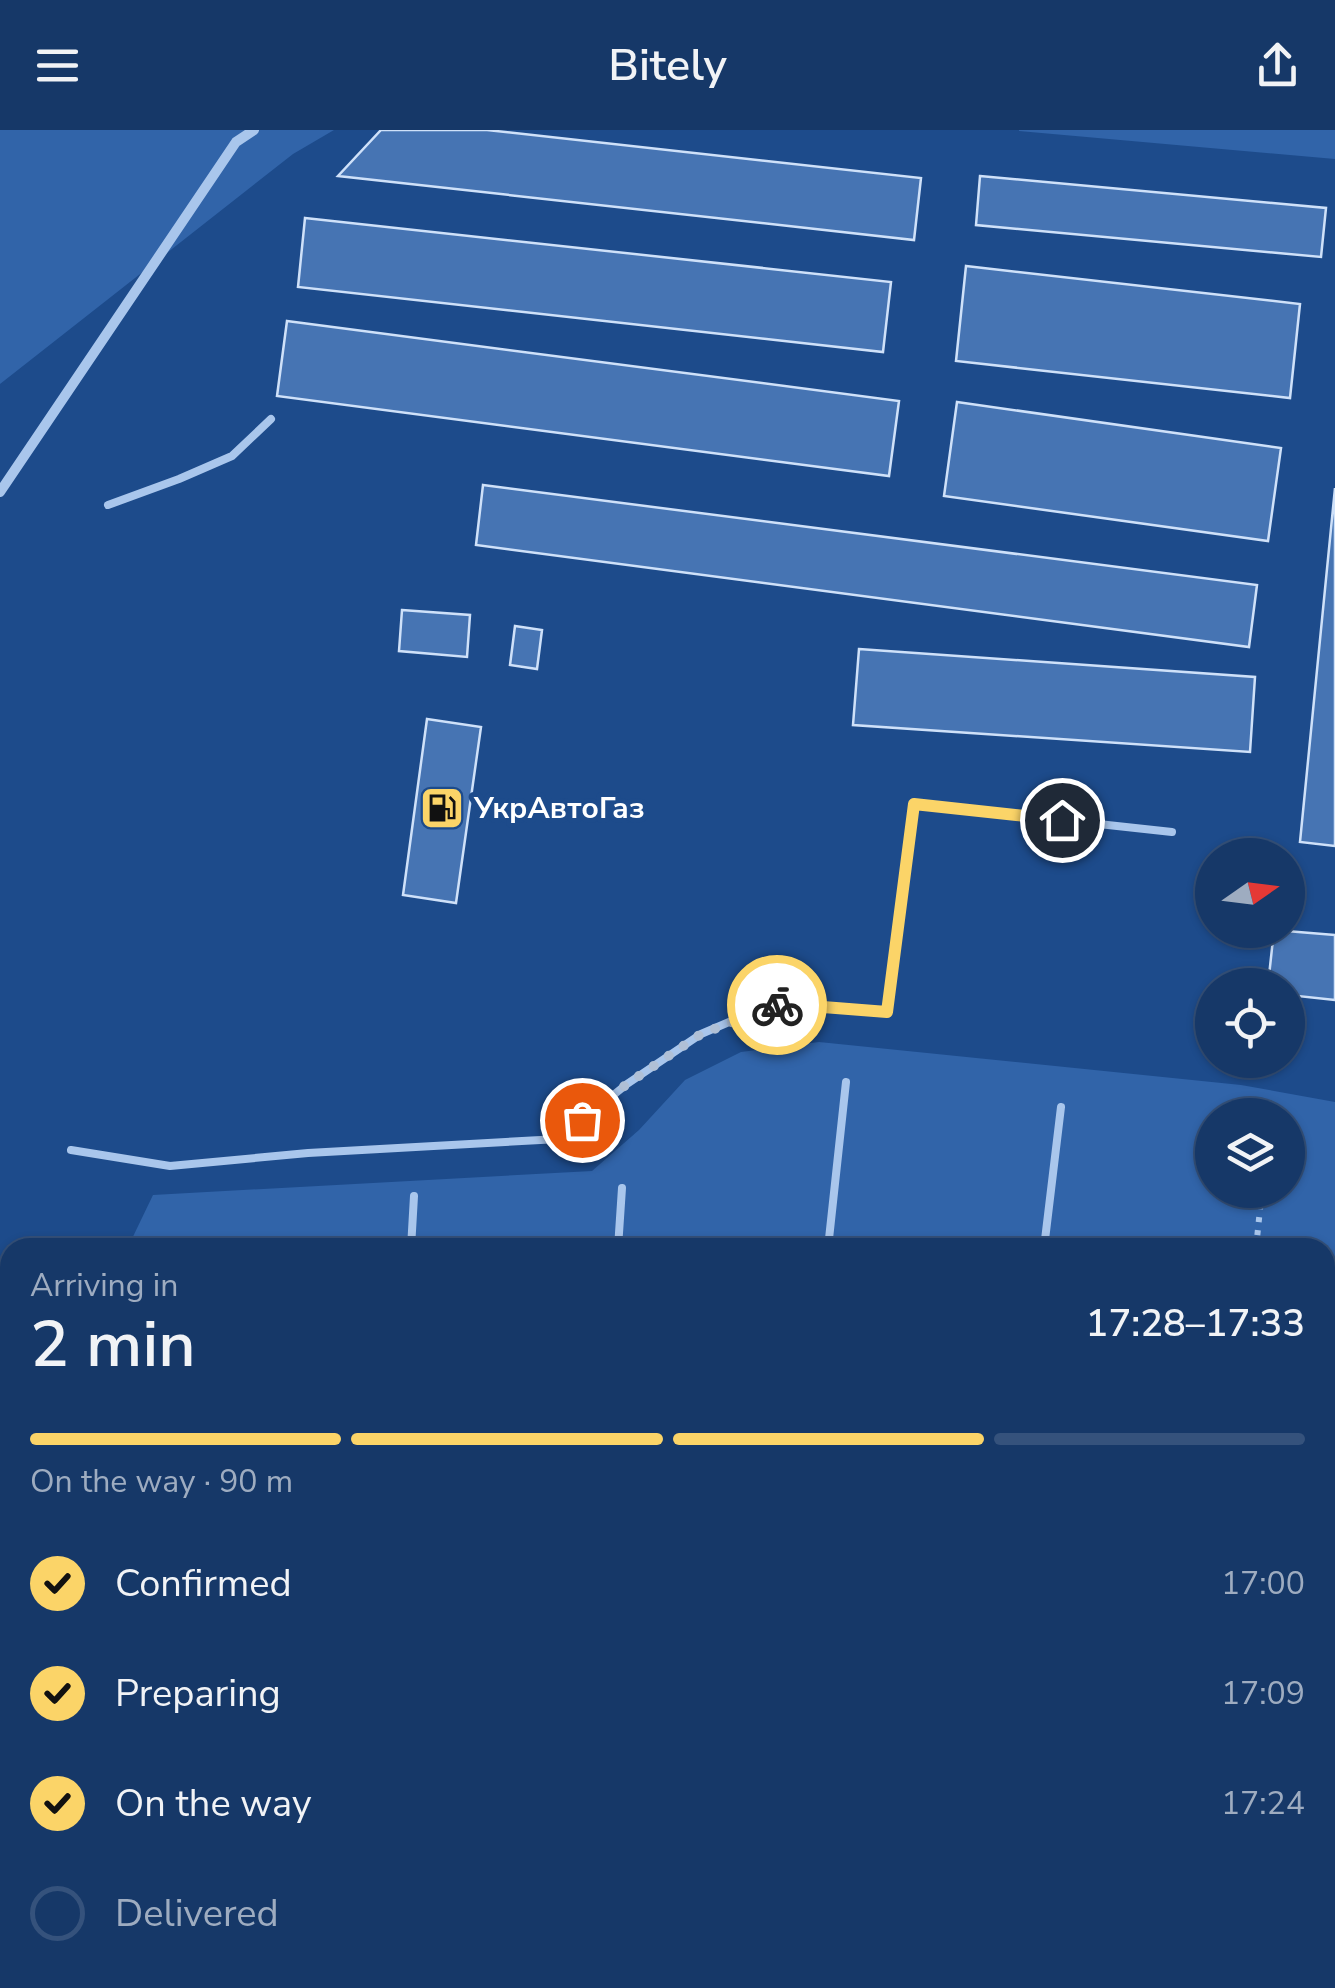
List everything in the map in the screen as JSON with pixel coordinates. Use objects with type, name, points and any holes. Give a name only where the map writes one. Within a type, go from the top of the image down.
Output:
[{"type":"street","points":[[0,492],[236,142],[254,130]]},
{"type":"lane","points":[[108,505],[232,456],[271,419]]},
{"type":"lane","points":[[71,1150],[170,1166],[308,1153],[559,1139],[627,1084],[701,1034],[736,1019],[790,1000],[887,1012],[914,804],[1172,832]]},
{"type":"lane","points":[[829,1238],[846,1082]]},
{"type":"lane","points":[[1045,1238],[1060,1107]]},
{"type":"lane","points":[[619,1238],[622,1188]]},
{"type":"lane","points":[[412,1238],[414,1196]]},
{"type":"path","points":[[1257,1238],[1260,1208]]},
{"type":"shaded area","points":[[0,130],[334,130],[293,154],[0,384]]},
{"type":"shaded area","points":[[1019,130],[1335,130],[1335,159],[1019,131]]},
{"type":"shaded area","points":[[819,1042],[1241,1085],[1335,1102],[1335,1238],[132,1238],[153,1195],[592,1171],[639,1130],[685,1080],[741,1052]]},
{"type":"building","points":[[381,130],[487,130],[921,178],[914,240],[338,176]]},
{"type":"building","points":[[980,176],[1326,208],[1321,257],[976,225]]},
{"type":"building","points":[[305,218],[891,282],[883,352],[298,287]]},
{"type":"building","points":[[966,266],[1300,304],[1290,398],[956,361]]},
{"type":"building","points":[[287,321],[899,401],[889,476],[277,396]]},
{"type":"building","points":[[957,402],[1281,448],[1268,541],[944,496]]},
{"type":"building","points":[[483,485],[1257,585],[1249,647],[476,545]]},
{"type":"building","points":[[1335,488],[1335,846],[1305,843],[1305,838],[1300,838]]},
{"type":"building","points":[[402,610],[470,615],[467,657],[399,651]]},
{"type":"building","points":[[515,626],[542,630],[537,669],[510,665]]},
{"type":"building","points":[[859,649],[1255,677],[1250,752],[853,725]]},
{"type":"building","points":[[427,719],[481,727],[456,903],[403,895]]},
{"type":"building","points":[[1305,933],[1335,935],[1335,1000],[1305,997],[1305,968],[1270,968],[1272,948],[1305,948]]},
{"type":"way so far","points":[[582,1120],[701,1034],[777,1005]]},
{"type":"place","name":"УкрАвтоГаз","points":[[442,808]]},
{"type":"route","points":[[777,1005],[790,1000],[887,1012],[914,804],[1062,820]]}]
